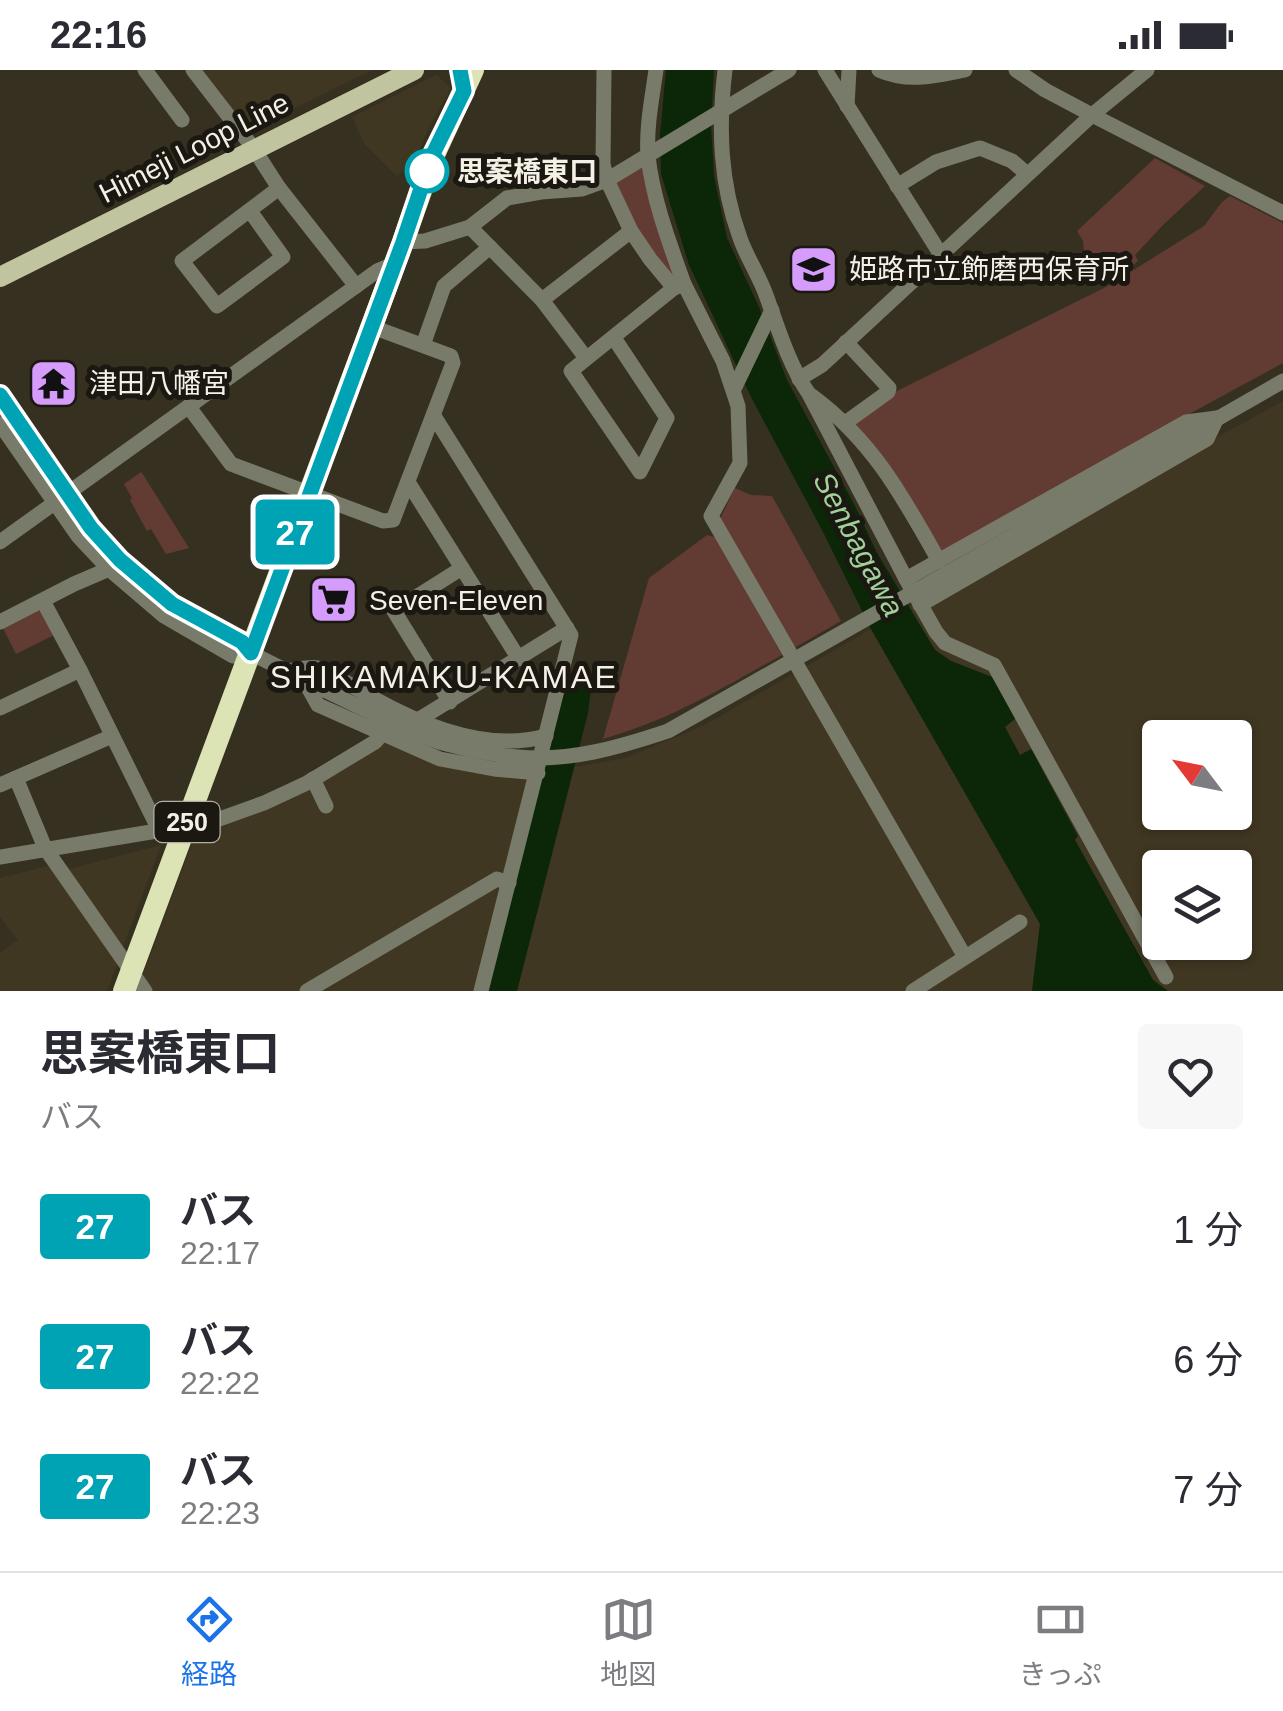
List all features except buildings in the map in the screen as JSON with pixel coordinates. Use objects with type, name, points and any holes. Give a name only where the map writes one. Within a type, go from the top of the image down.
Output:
[{"type":"highway","name":"250","points":[[128,981],[432,156],[466,77],[484,70]]},
{"type":"main road","name":"Himeji Loop Line","points":[[0,277],[414,70]]},
{"type":"street","points":[[145,70],[182,120]]},
{"type":"street","points":[[194,70],[356,286]]},
{"type":"street","points":[[604,70],[603,164],[607,180],[631,231],[650,259],[679,286]]},
{"type":"street","points":[[656,70],[648,155],[661,222],[679,286],[723,361],[738,406],[740,462],[711,516],[965,957]]},
{"type":"street","points":[[724,70],[721,157],[728,197],[740,239],[799,379],[944,643],[994,666],[1166,977]]},
{"type":"street","points":[[403,242],[426,241],[470,227],[507,198],[582,189],[607,180],[789,70]]},
{"type":"street","points":[[824,70],[941,255]]},
{"type":"street","points":[[847,106],[849,70]]},
{"type":"street","points":[[880,70],[916,79],[965,70]]},
{"type":"street","points":[[1016,70],[1045,90],[1283,213]]},
{"type":"street","points":[[799,379],[822,365],[1140,72]]},
{"type":"street","points":[[897,186],[936,162],[980,148],[1012,161],[1026,174]]},
{"type":"street","points":[[250,211],[283,257],[217,306],[182,261],[279,188]]},
{"type":"street","points":[[470,227],[542,300],[586,358]]},
{"type":"street","points":[[542,300],[631,231]]},
{"type":"street","points":[[423,345],[444,286],[490,247]]},
{"type":"street","points":[[0,542],[377,271],[394,264]]},
{"type":"street","points":[[614,338],[667,418],[640,472],[571,371],[679,286]]},
{"type":"street","points":[[734,389],[772,310]]},
{"type":"street","points":[[189,407],[231,464],[383,521],[394,520],[452,363],[451,356],[370,326]]},
{"type":"street","points":[[846,342],[889,388],[846,423]]},
{"type":"street","points":[[0,424],[61,500],[172,604],[242,642],[251,653],[407,730],[470,750],[521,758],[570,756],[620,747],[668,731],[1283,381]]},
{"type":"street","points":[[809,394],[846,423],[874,454],[939,561]]},
{"type":"street","points":[[0,396],[78,536],[109,569],[164,616],[233,656],[251,653]]},
{"type":"street","points":[[434,416],[571,635],[481,991]]},
{"type":"street","points":[[906,580],[1186,422],[1217,418]]},
{"type":"street","points":[[920,605],[1207,439],[1217,418]]},
{"type":"street","points":[[408,482],[519,659]]},
{"type":"street","points":[[450,702],[394,611],[462,568]]},
{"type":"street","points":[[0,622],[109,569]]},
{"type":"street","points":[[43,601],[160,832]]},
{"type":"street","points":[[418,720],[567,628]]},
{"type":"street","points":[[286,671],[316,667],[418,720],[485,739],[529,741],[546,736]]},
{"type":"street","points":[[0,708],[80,670]]},
{"type":"street","points":[[304,680],[318,705],[440,759],[494,770],[538,773]]},
{"type":"street","points":[[0,857],[211,822],[264,803],[313,779],[382,734]]},
{"type":"street","points":[[112,736],[8,781],[128,981],[145,991]]},
{"type":"street","points":[[313,779],[326,806]]},
{"type":"street","points":[[307,991],[497,879],[509,883]]},
{"type":"street","points":[[913,991],[1020,922]]},
{"type":"shaded area","points":[[198,70],[372,70],[247,132]]},
{"type":"shaded area","points":[[436,75],[451,88],[415,160],[397,176],[365,145],[352,117]]},
{"type":"shaded area","points":[[1155,158],[1205,186],[1135,255],[1138,261],[1104,285],[1085,264],[1083,241],[1077,231]]},
{"type":"shaded area","points":[[643,163],[677,275],[672,278],[632,221],[614,182]]},
{"type":"shaded area","points":[[1230,196],[1283,223],[1283,363],[942,556],[853,420],[891,394],[1108,286],[1204,226]]},
{"type":"shaded area","points":[[1283,401],[1283,991],[1168,991],[1153,980],[1074,839],[1077,836],[1032,750],[1020,755],[1004,727],[992,677],[951,661],[935,650],[908,608]]},
{"type":"shaded area","points":[[141,472],[189,548],[166,554],[151,529],[147,531],[124,484]]},
{"type":"shaded area","points":[[735,488],[751,495],[772,496],[841,621],[794,648],[719,521]]},
{"type":"shaded area","points":[[707,535],[715,537],[782,655],[673,713],[603,739],[649,578]]},
{"type":"shaded area","points":[[42,608],[56,634],[16,654],[3,628]]},
{"type":"shaded area","points":[[871,629],[1040,924],[1032,991],[517,991],[574,767],[625,758],[703,726]]},
{"type":"shaded area","points":[[386,742],[542,773],[486,991],[137,991],[197,830],[310,786]]},
{"type":"shaded area","points":[[161,845],[121,952],[65,870]]},
{"type":"shaded area","points":[[48,866],[118,963],[107,991],[0,991],[0,953],[18,940],[0,917],[0,878]]},
{"type":"water","name":"Senbagawa","points":[[666,70],[714,70],[714,176],[727,238],[787,380],[876,551],[935,650],[951,661],[992,677],[1016,718],[1005,727],[1020,755],[1031,749],[1078,836],[1075,840],[1153,980],[1168,991],[1032,991],[1040,924],[871,629],[752,399],[689,265],[661,174]]},
{"type":"water","points":[[578,666],[593,674],[588,713],[517,991],[486,991],[567,678]]},
{"type":"bus line","name":"27","points":[[0,395],[91,528],[120,560],[172,604],[242,642],[251,653],[432,156],[464,91],[460,70]]},
{"type":"place","name":"思案橋東口","points":[[427,171]]},
{"type":"place","name":"姫路市立飾磨西保育所","points":[[814,269]]},
{"type":"place","name":"津田八幡宮","points":[[54,383]]},
{"type":"place","name":"Seven-Eleven","points":[[334,600]]},
{"type":"district","name":"SHIKAMAKU-KAMAE","points":[[444,677]]}]
